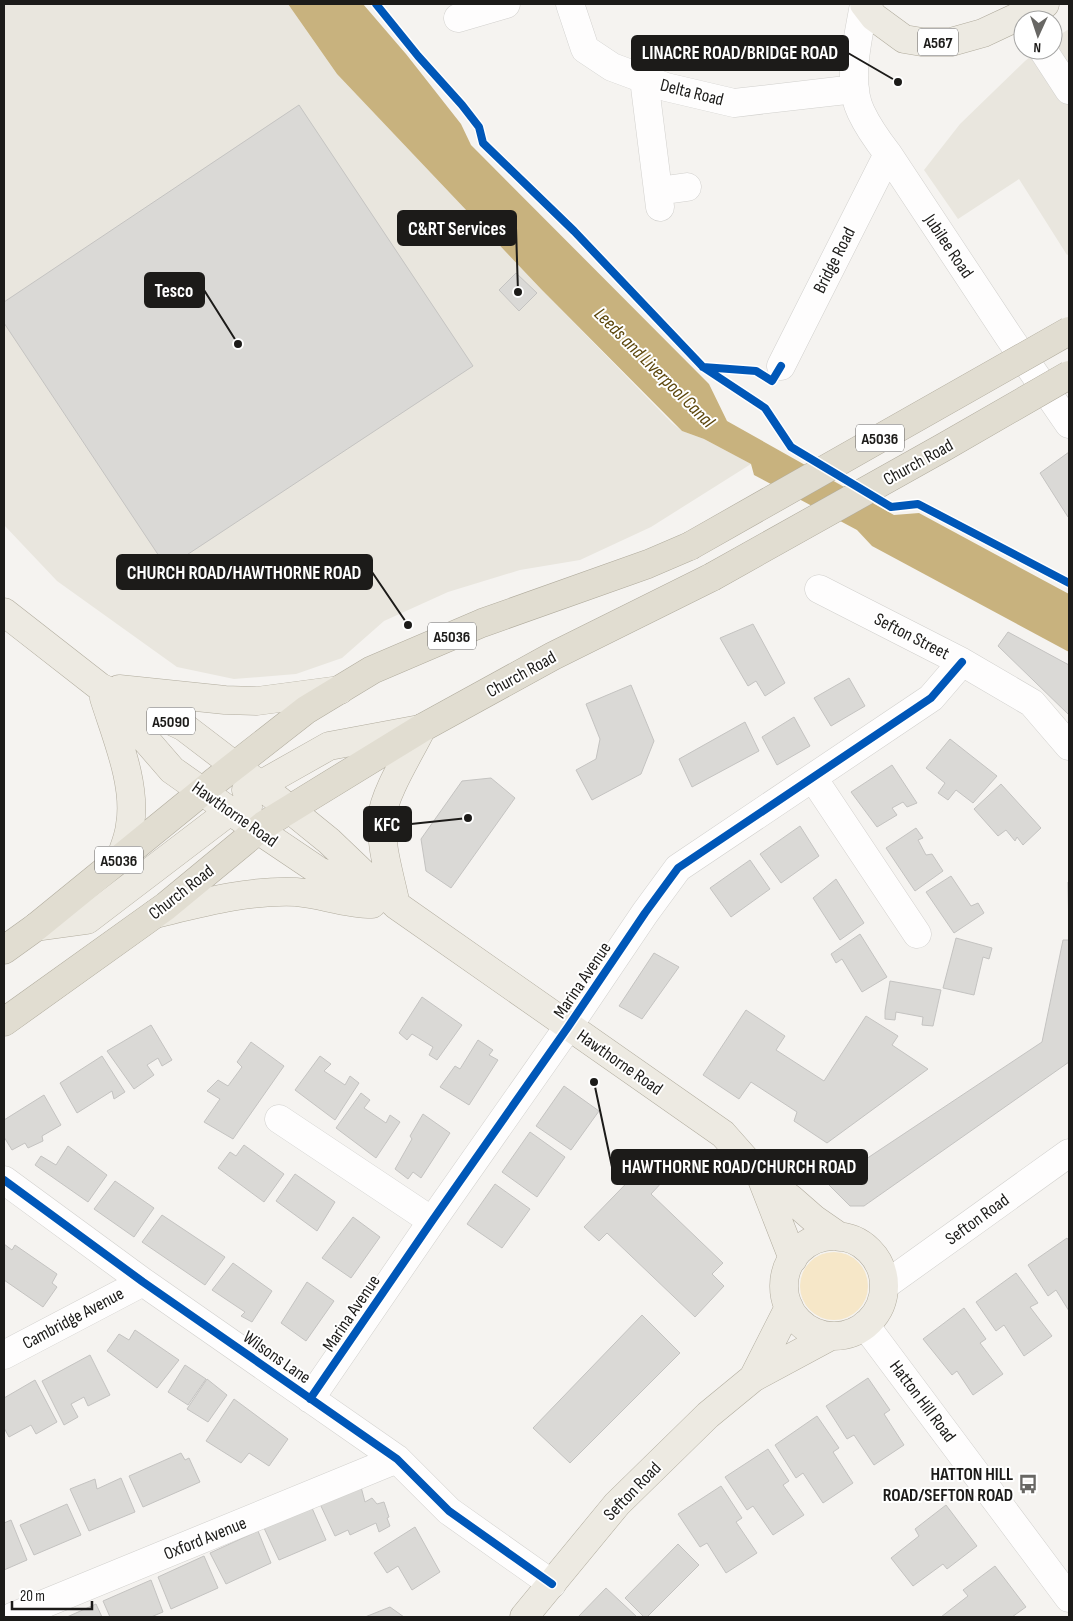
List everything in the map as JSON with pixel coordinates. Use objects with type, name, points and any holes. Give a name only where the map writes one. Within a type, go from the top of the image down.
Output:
[{"type":"highway","name":"A5036","points":[[4,950],[36,927],[306,710],[372,670],[482,623],[648,564],[690,546],[1069,331]]},
{"type":"highway","name":"Church Road","points":[[4,1022],[43,996],[155,914],[264,825],[422,728],[553,656],[712,577],[944,448],[1069,375]]},
{"type":"main road","name":"A567","points":[[864,4],[874,17],[904,39],[922,42],[951,42],[983,33],[1013,21]]},
{"type":"main road","name":"Hawthorne Road","points":[[4,612],[100,687],[172,770],[319,872],[396,905]]},
{"type":"main road","points":[[120,859],[130,826],[131,798],[125,767],[100,687],[225,700],[257,701],[340,690]]},
{"type":"main road","name":"Hawthorne Road","points":[[100,687],[184,727],[329,840],[396,905],[723,1134],[761,1177],[840,1237]]},
{"type":"main road","points":[[202,792],[236,794],[260,785],[329,746],[422,728]]},
{"type":"main road","points":[[155,914],[265,892],[298,892],[358,904],[396,905],[382,842],[382,816],[386,800],[422,728]]},
{"type":"main road","points":[[36,927],[87,920],[230,811],[259,804],[291,809]]},
{"type":"main road","name":"Hawthorne Road","points":[[761,1177],[792,1259]]},
{"type":"main road","points":[[826,1237],[840,1237],[854,1240],[876,1258],[882,1271],[884,1286],[882,1300],[876,1314],[866,1325],[855,1332],[831,1336],[818,1334],[796,1318],[789,1307],[784,1283],[792,1259],[802,1248],[813,1241],[826,1237]]},
{"type":"main road","points":[[753,1378],[789,1307]]},
{"type":"main road","points":[[753,1378],[831,1336]]},
{"type":"main road","name":"Sefton Road","points":[[524,1617],[617,1504],[708,1416],[753,1378]]},
{"type":"street","points":[[458,18],[506,4]]},
{"type":"street","name":"Delta Road","points":[[570,4],[585,49],[612,67],[666,87],[734,103],[855,89]]},
{"type":"street","name":"Jubilee Road","points":[[864,4],[856,57],[855,89],[860,110],[872,133],[1069,424]]},
{"type":"street","points":[[1050,60],[1069,90]]},
{"type":"street","points":[[644,79],[659,199],[687,187]]},
{"type":"street","name":"Bridge Road","points":[[781,366],[888,154]]},
{"type":"street","name":"Sefton Street","points":[[819,589],[962,662],[1032,703],[1069,746]]},
{"type":"street","name":"Marina Avenue","points":[[310,1399],[678,868],[931,698],[962,662]]},
{"type":"street","points":[[813,778],[917,934]]},
{"type":"street","points":[[279,1119],[432,1221]]},
{"type":"street","name":"Sefton Road","points":[[884,1286],[1069,1153]]},
{"type":"street","name":"Wilsons Lane","points":[[4,1180],[143,1282],[397,1459],[449,1511],[552,1584]]},
{"type":"street","name":"Cambridge Avenue","points":[[4,1355],[143,1282]]},
{"type":"street","name":"Hatton Hill Road","points":[[866,1325],[1069,1598]]},
{"type":"street","name":"Oxford Avenue","points":[[12,1617],[397,1459]]},
{"type":"shaded area","points":[[4,4],[288,4],[337,74],[541,289],[672,423],[682,431],[704,439],[751,464],[651,527],[580,560],[520,570],[448,592],[384,621],[342,658],[296,674],[234,679],[177,667],[57,581],[4,525]]},
{"type":"shaded area","points":[[1069,29],[1069,254],[1067,255],[1019,179],[958,219],[924,170],[960,124],[1025,61],[1063,60],[1063,33]]},
{"type":"shaded area","points":[[827,1252],[841,1252],[853,1257],[863,1267],[868,1279],[868,1293],[863,1305],[853,1315],[841,1320],[827,1320],[815,1315],[805,1305],[800,1293],[800,1279],[805,1267],[815,1257]]},
{"type":"water","name":"Leeds and Liverpool Canal","points":[[288,4],[363,4],[406,54],[461,124],[471,145],[709,384],[727,421],[894,515],[919,513],[1069,594],[1069,652],[872,546],[857,530],[754,475],[751,464],[704,439],[682,431],[541,289],[337,74]]},
{"type":"building","points":[[299,105],[473,366],[167,568],[4,323],[4,302]]},
{"type":"building","points":[[516,273],[537,293],[519,311],[499,290]]},
{"type":"building","points":[[1069,452],[1069,516],[1068,517],[1040,473]]},
{"type":"building","points":[[753,624],[785,683],[765,696],[756,681],[748,686],[720,638]]},
{"type":"building","points":[[1008,632],[1069,665],[1069,715],[998,646]]},
{"type":"building","points":[[849,678],[865,706],[831,726],[814,698]]},
{"type":"building","points":[[631,685],[654,741],[641,774],[592,800],[576,770],[596,759],[600,739],[586,704]]},
{"type":"building","points":[[794,717],[810,746],[777,765],[762,737]]},
{"type":"building","points":[[745,722],[759,751],[692,787],[679,759]]},
{"type":"building","points":[[950,739],[997,776],[973,803],[956,790],[948,800],[938,793],[945,783],[926,768]]},
{"type":"building","points":[[892,765],[917,803],[907,807],[903,802],[892,808],[897,815],[877,827],[851,792]]},
{"type":"building","points":[[491,778],[515,798],[451,888],[426,871],[421,839],[462,781]]},
{"type":"building","points":[[1001,784],[1041,828],[1023,845],[1017,837],[1015,841],[1006,830],[998,836],[974,809]]},
{"type":"building","points":[[800,826],[819,856],[781,883],[760,854]]},
{"type":"building","points":[[916,828],[923,838],[918,840],[926,855],[932,854],[943,871],[915,891],[886,848]]},
{"type":"building","points":[[750,860],[770,889],[731,917],[710,888]]},
{"type":"building","points":[[951,876],[971,906],[978,903],[984,913],[954,933],[926,892]]},
{"type":"building","points":[[836,879],[864,923],[840,940],[813,898]]},
{"type":"building","points":[[1068,882],[1069,882],[1069,938]]},
{"type":"building","points":[[860,934],[887,977],[862,992],[842,959],[836,963],[831,954]]},
{"type":"building","points":[[956,938],[992,948],[989,959],[983,957],[974,995],[943,988]]},
{"type":"building","points":[[1063,940],[1069,940],[1069,1062],[864,1206],[850,1206],[825,1181],[848,1159],[857,1165],[1042,1042]]},
{"type":"building","points":[[654,953],[679,967],[642,1019],[619,1006]]},
{"type":"building","points":[[890,981],[941,990],[933,1026],[922,1025],[923,1017],[896,1012],[895,1020],[885,1019]]},
{"type":"building","points":[[422,997],[462,1025],[437,1060],[429,1055],[433,1047],[412,1034],[407,1040],[399,1033]]},
{"type":"building","points":[[746,1010],[785,1036],[776,1050],[824,1081],[866,1016],[898,1036],[892,1045],[928,1069],[827,1143],[794,1121],[797,1112],[751,1082],[739,1099],[703,1075]]},
{"type":"building","points":[[151,1025],[172,1060],[162,1066],[158,1058],[147,1065],[154,1075],[134,1089],[107,1051]]},
{"type":"building","points":[[478,1040],[493,1050],[489,1055],[498,1060],[469,1105],[440,1087],[455,1066],[460,1069]]},
{"type":"building","points":[[251,1042],[284,1066],[233,1139],[204,1122],[220,1099],[207,1091],[218,1080],[228,1086],[242,1067],[237,1062]]},
{"type":"building","points":[[102,1056],[125,1092],[114,1099],[112,1091],[77,1113],[60,1083]]},
{"type":"building","points":[[320,1056],[331,1064],[324,1071],[345,1085],[350,1076],[359,1083],[335,1120],[295,1090]]},
{"type":"building","points":[[564,1086],[599,1111],[571,1150],[536,1126]]},
{"type":"building","points":[[361,1093],[370,1100],[364,1108],[386,1123],[390,1115],[400,1122],[376,1158],[336,1128]]},
{"type":"building","points":[[44,1095],[61,1125],[42,1136],[43,1141],[28,1148],[25,1143],[12,1150],[4,1137],[4,1120]]},
{"type":"building","points":[[423,1114],[450,1133],[421,1178],[413,1172],[408,1179],[395,1169],[412,1139],[410,1136]]},
{"type":"building","points":[[530,1132],[565,1157],[537,1197],[502,1172]]},
{"type":"building","points":[[244,1145],[284,1174],[264,1202],[218,1168],[230,1152],[236,1156]]},
{"type":"building","points":[[68,1146],[107,1175],[88,1202],[35,1165],[41,1156],[56,1165]]},
{"type":"building","points":[[647,1162],[665,1179],[651,1194],[723,1263],[712,1274],[724,1286],[695,1317],[607,1233],[599,1241],[584,1227]]},
{"type":"building","points":[[295,1174],[335,1202],[317,1231],[276,1201]]},
{"type":"building","points":[[115,1181],[154,1208],[134,1237],[94,1209]]},
{"type":"building","points":[[495,1184],[530,1209],[502,1248],[467,1224]]},
{"type":"building","points":[[162,1215],[225,1257],[205,1285],[142,1242]]},
{"type":"building","points":[[353,1217],[380,1237],[351,1278],[322,1258]]},
{"type":"building","points":[[1067,1238],[1069,1241],[1069,1311],[1056,1290],[1048,1296],[1028,1265]]},
{"type":"building","points":[[4,1244],[12,1250],[15,1245],[57,1274],[52,1283],[57,1287],[43,1307],[4,1280]]},
{"type":"building","points":[[233,1263],[272,1291],[252,1322],[241,1316],[245,1312],[212,1290]]},
{"type":"building","points":[[1016,1273],[1038,1303],[1030,1307],[1052,1336],[1024,1356],[1004,1325],[996,1331],[976,1302]]},
{"type":"building","points":[[307,1282],[334,1301],[306,1341],[281,1323]]},
{"type":"building","points":[[964,1308],[986,1339],[980,1343],[1003,1374],[973,1395],[957,1371],[952,1375],[923,1339]]},
{"type":"building","points":[[642,1315],[680,1353],[570,1463],[533,1428]]},
{"type":"building","points":[[135,1330],[179,1360],[157,1388],[107,1351],[119,1334],[129,1340]]},
{"type":"building","points":[[90,1355],[110,1395],[88,1406],[84,1397],[71,1404],[78,1417],[64,1425],[42,1381]]},
{"type":"building","points":[[185,1365],[206,1379],[188,1405],[168,1392]]},
{"type":"building","points":[[868,1378],[890,1410],[884,1414],[904,1445],[874,1465],[854,1435],[847,1439],[826,1406]]},
{"type":"building","points":[[207,1379],[227,1395],[208,1422],[187,1409]]},
{"type":"building","points":[[35,1380],[57,1422],[36,1434],[31,1425],[9,1437],[4,1428],[4,1398]]},
{"type":"building","points":[[234,1399],[288,1439],[269,1466],[249,1453],[241,1463],[206,1441]]},
{"type":"building","points":[[817,1416],[839,1448],[833,1452],[853,1483],[823,1503],[803,1473],[796,1478],[775,1445]]},
{"type":"building","points":[[768,1449],[789,1481],[783,1485],[804,1515],[773,1535],[753,1506],[747,1510],[725,1477]]},
{"type":"building","points":[[181,1453],[185,1460],[189,1458],[200,1482],[143,1507],[129,1476]]},
{"type":"building","points":[[121,1478],[135,1512],[89,1531],[70,1489],[95,1479],[97,1489]]},
{"type":"building","points":[[721,1486],[742,1518],[736,1522],[757,1553],[726,1573],[707,1543],[700,1547],[678,1514]]},
{"type":"building","points":[[361,1487],[365,1502],[372,1498],[377,1504],[384,1502],[390,1526],[379,1532],[376,1523],[350,1535],[348,1530],[335,1536],[320,1504]]},
{"type":"building","points":[[67,1504],[81,1535],[34,1555],[20,1525]]},
{"type":"building","points":[[946,1505],[977,1546],[947,1569],[943,1564],[913,1586],[891,1558],[919,1536],[915,1529]]},
{"type":"building","points":[[312,1508],[326,1540],[279,1560],[264,1528]]},
{"type":"building","points":[[11,1520],[27,1560],[4,1570],[4,1523]]},
{"type":"building","points":[[415,1527],[440,1572],[412,1590],[398,1566],[387,1573],[374,1553]]},
{"type":"building","points":[[258,1531],[271,1563],[226,1584],[210,1553]]},
{"type":"building","points":[[678,1544],[699,1565],[647,1617],[644,1617],[625,1598]]},
{"type":"building","points":[[204,1556],[218,1588],[171,1609],[158,1577]]},
{"type":"building","points":[[995,1566],[1026,1607],[1012,1617],[941,1617],[968,1596],[963,1590]]},
{"type":"building","points":[[151,1580],[163,1612],[151,1617],[110,1617],[103,1601]]},
{"type":"building","points":[[606,1588],[637,1617],[578,1617]]},
{"type":"building","points":[[96,1604],[102,1617],[67,1617]]},
{"type":"building","points":[[390,1607],[404,1617],[365,1617]]},
{"type":"cycle path","points":[[376,4],[479,127],[483,143],[574,231],[703,367],[765,408],[791,447],[891,507],[918,504],[1069,583]]},
{"type":"cycle path","points":[[703,367],[756,371],[772,381],[781,366]]},
{"type":"cycle path","points":[[310,1399],[678,868],[931,698],[962,662]]},
{"type":"cycle path","points":[[4,1180],[143,1282],[397,1459],[449,1511],[552,1584]]},
{"type":"place","name":"LINACRE ROAD/BRIDGE ROAD","points":[[898,82]]},
{"type":"place","name":"C&RT Services","points":[[518,292]]},
{"type":"place","name":"Tesco","points":[[238,344]]},
{"type":"place","name":"CHURCH ROAD/HAWTHORNE ROAD","points":[[408,625]]},
{"type":"place","name":"KFC","points":[[468,818]]},
{"type":"place","name":"HAWTHORNE ROAD/CHURCH ROAD","points":[[594,1082]]},
{"type":"place","name":"HATTON HILL ROAD/SEFTON ROAD","points":[[1028,1484]]}]
